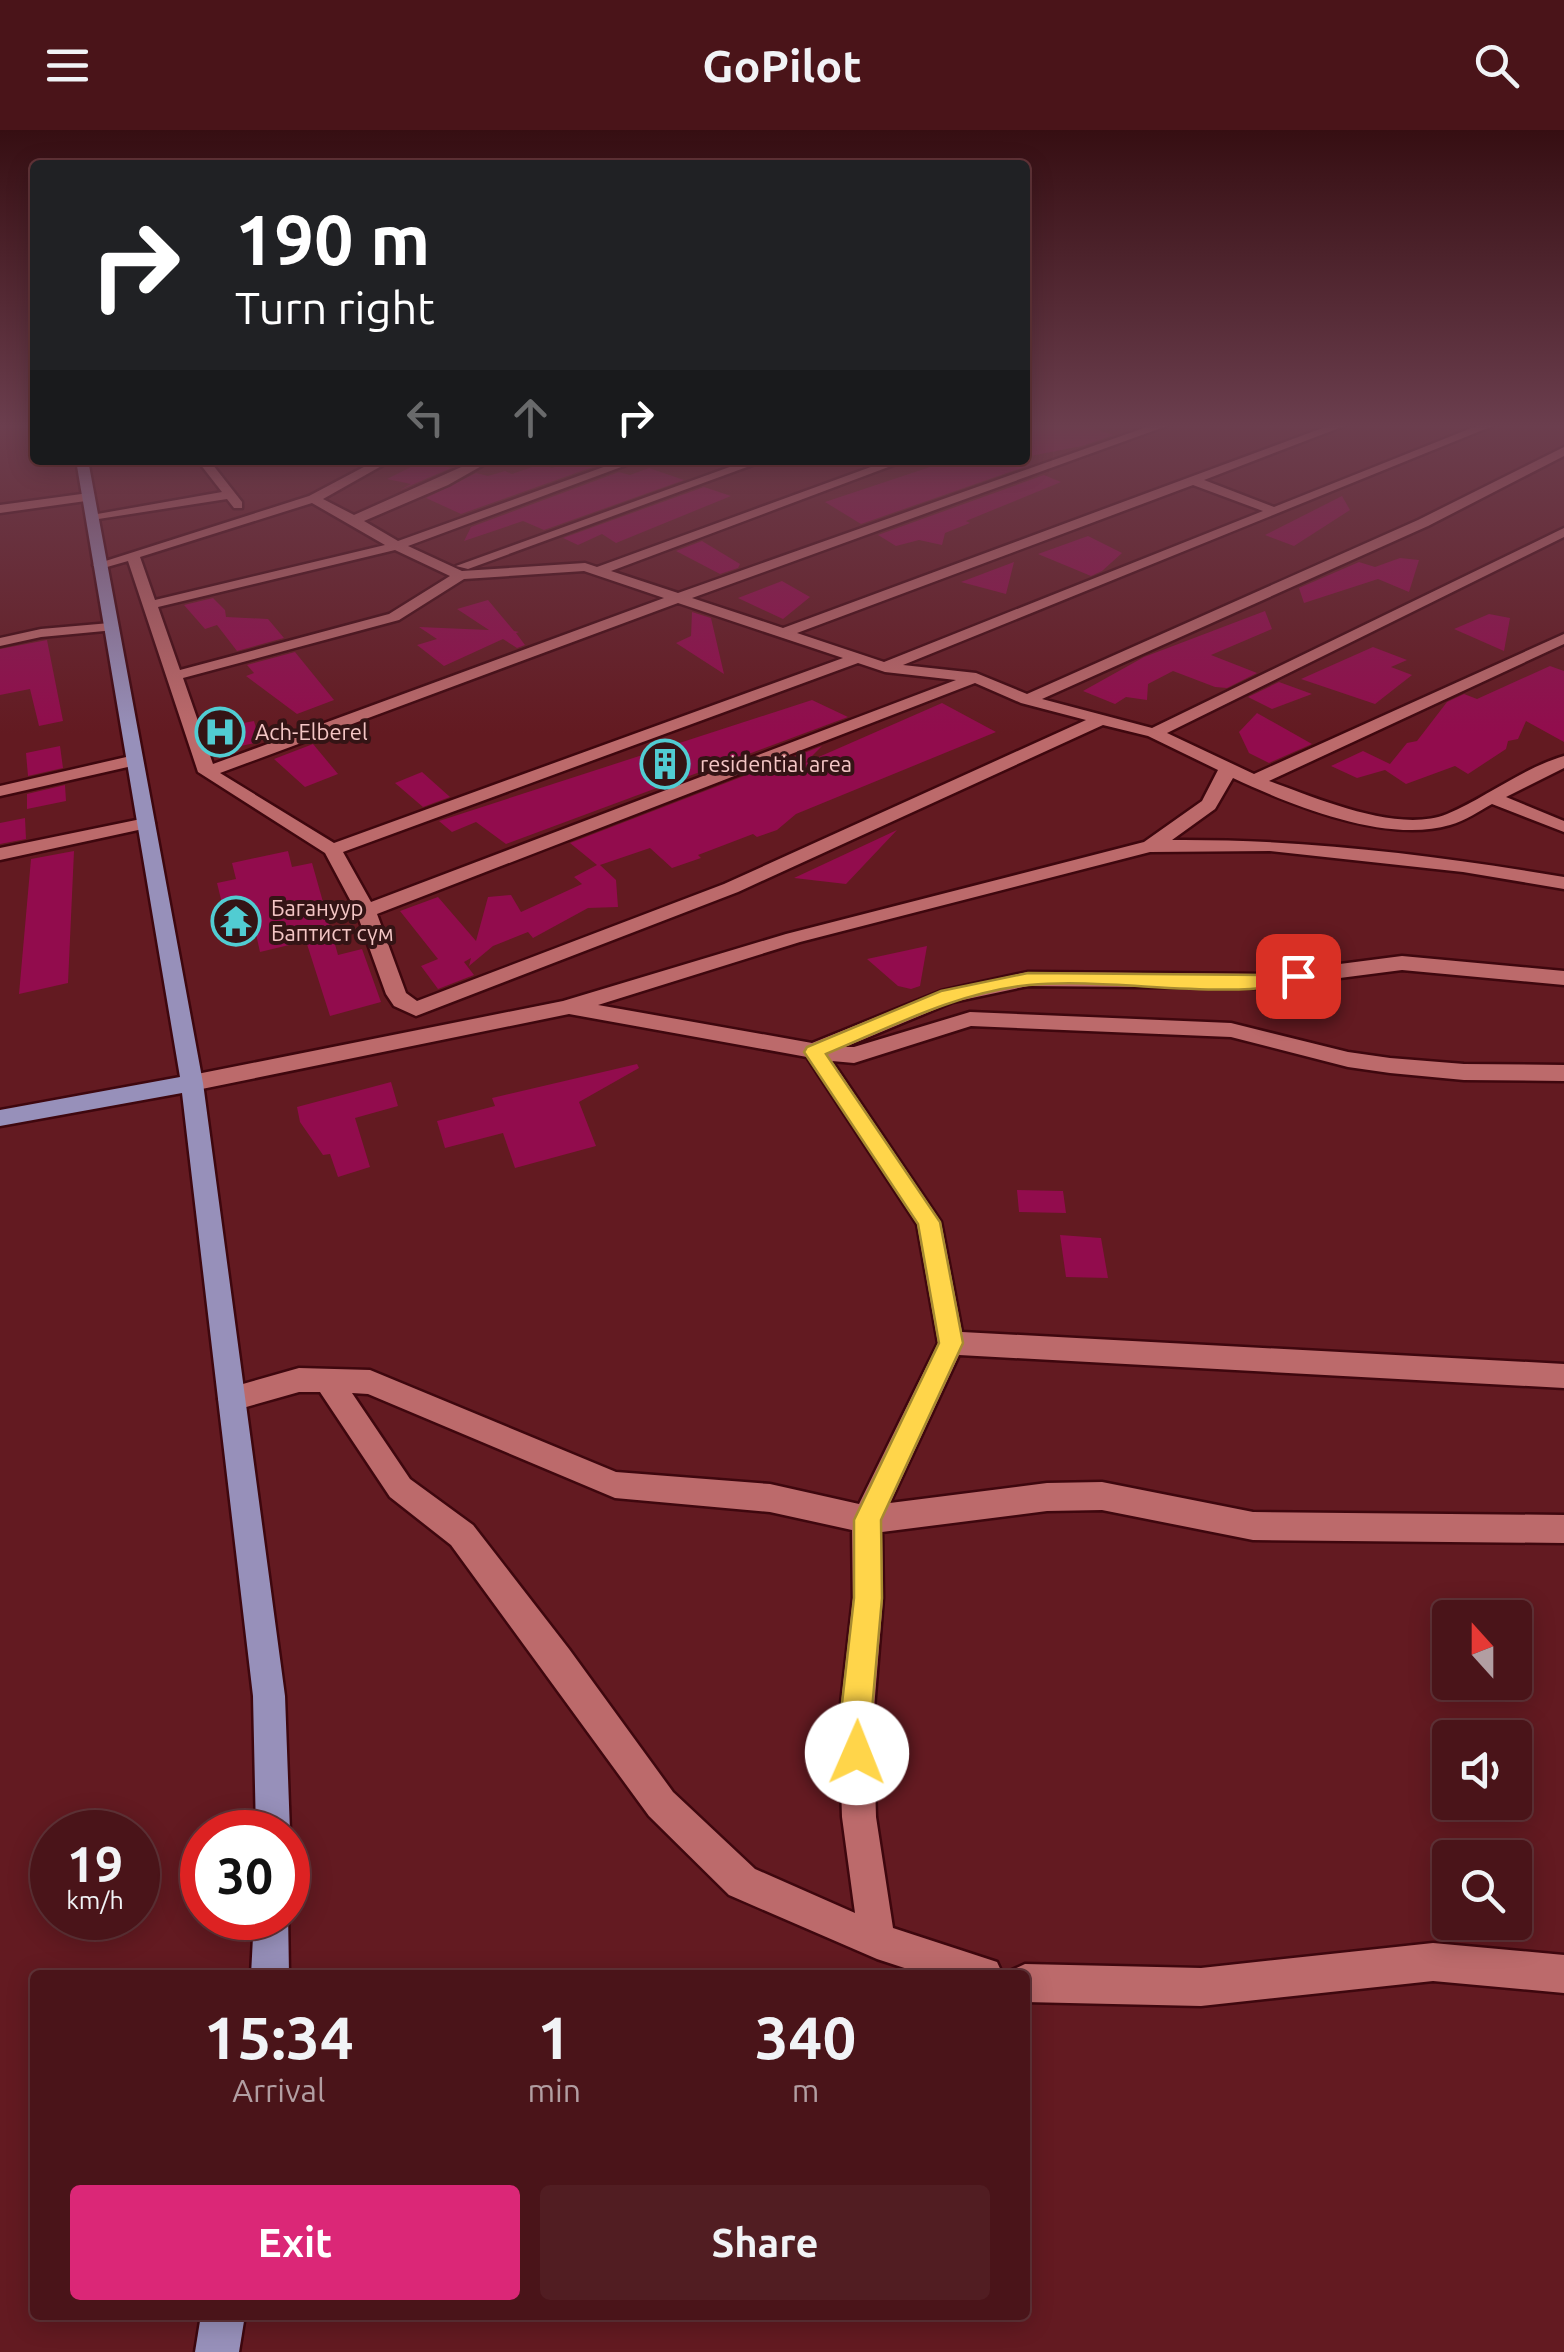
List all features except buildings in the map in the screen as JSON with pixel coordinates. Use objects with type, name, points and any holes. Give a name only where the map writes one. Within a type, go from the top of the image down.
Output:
[{"type":"main road","points":[[94,527],[192,1083],[269,1696],[272,1810]]},
{"type":"main road","points":[[0,1118],[192,1083]]},
{"type":"main road","points":[[270,1970],[271,1940]]},
{"type":"main road","points":[[216,2352],[222,2320]]},
{"type":"street","points":[[100,565],[230,527]]},
{"type":"street","points":[[368,527],[396,546],[455,573],[585,567],[885,667],[976,678],[1026,700],[1154,733],[1254,781],[1350,817],[1398,823],[1446,821],[1564,761]]},
{"type":"street","points":[[150,606],[396,546],[449,527]]},
{"type":"street","points":[[174,676],[394,617],[455,573],[580,527]]},
{"type":"street","points":[[598,571],[719,527]]},
{"type":"street","points":[[207,772],[878,527]]},
{"type":"street","points":[[783,633],[1069,527]]},
{"type":"street","points":[[885,667],[1240,527]]},
{"type":"street","points":[[1026,700],[1413,527]]},
{"type":"street","points":[[1154,733],[1564,532]]},
{"type":"street","points":[[133,556],[207,772],[332,850],[366,911],[400,1001],[416,1009],[731,888],[1100,720]]},
{"type":"street","points":[[0,642],[110,627]]},
{"type":"street","points":[[1254,781],[1564,638]]},
{"type":"street","points":[[332,850],[858,658]]},
{"type":"street","points":[[366,911],[976,678]]},
{"type":"street","points":[[0,791],[135,760]]},
{"type":"street","points":[[1150,846],[1204,811],[1224,786],[1227,768]]},
{"type":"street","points":[[1492,798],[1564,826]]},
{"type":"street","points":[[0,854],[146,822]]},
{"type":"street","points":[[192,1083],[565,1008],[794,938],[1150,846],[1270,845],[1463,866],[1564,884]]},
{"type":"street","points":[[814,1052],[948,996],[1028,979],[1263,981],[1402,963],[1564,978]]},
{"type":"street","points":[[1064,977],[1064,1024]]},
{"type":"street","points":[[565,1008],[670,1022],[730,1038],[814,1052],[854,1055],[970,1019],[1231,1030],[1364,1062],[1467,1076],[1564,1073]]},
{"type":"street","points":[[814,1052],[929,1222],[951,1343],[867,1520],[868,1598],[856,1721],[860,1817],[877,1941]]},
{"type":"street","points":[[951,1343],[1564,1376]]},
{"type":"street","points":[[232,1398],[300,1380],[370,1382],[615,1485],[770,1498],[867,1520],[1047,1497],[1102,1496],[1253,1526],[1564,1528]]},
{"type":"street","points":[[328,1381],[400,1488],[462,1535],[660,1804],[742,1882],[877,1941],[968,1970]]},
{"type":"street","points":[[1030,1983],[1202,1988],[1434,1962],[1564,1974]]},
{"type":"place","name":"Ach-Elberel","points":[[220,732]]},
{"type":"place","name":"residential area","points":[[665,764]]},
{"type":"place","name":"Багануур Баптист сүм","points":[[236,921]]},
{"type":"route","points":[[857,1753],[856,1721],[868,1598],[867,1520],[951,1343],[929,1222],[814,1052],[948,996],[1028,979],[1263,981],[1298,976]]}]
